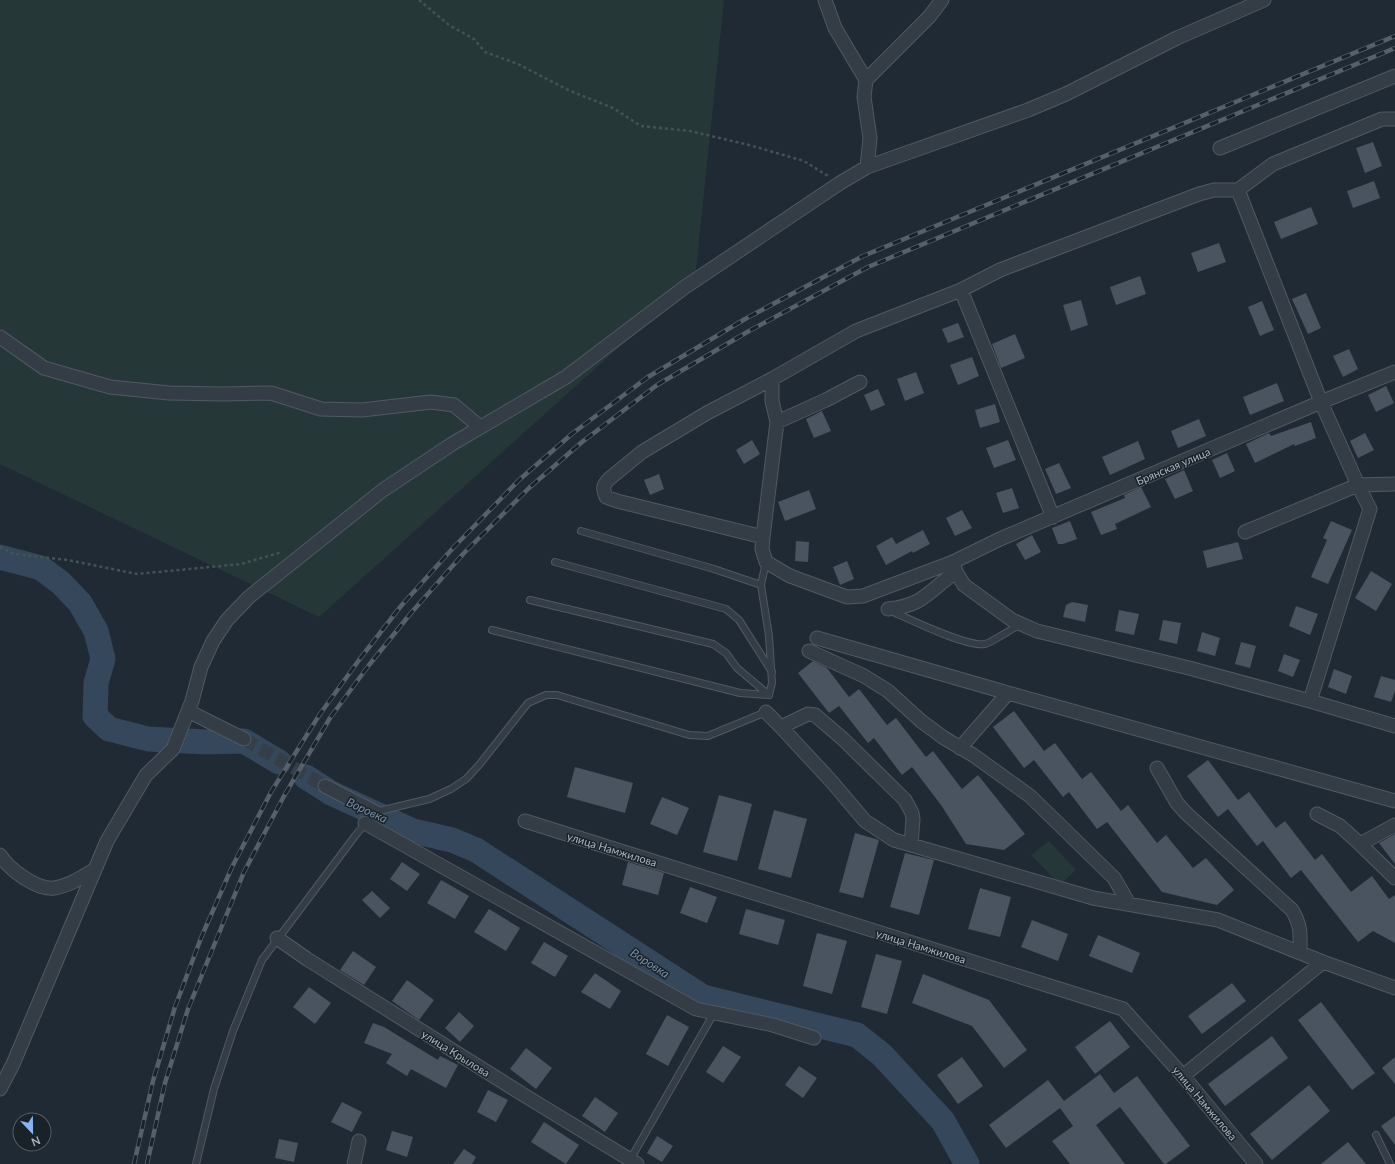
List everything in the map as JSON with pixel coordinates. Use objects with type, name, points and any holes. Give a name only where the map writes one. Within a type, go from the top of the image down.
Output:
[{"type":"street","points":[[826,0],[835,28],[866,80],[864,97],[870,138],[867,167]]},
{"type":"street","points":[[866,80],[930,17],[942,0]]},
{"type":"street","points":[[0,1089],[6,1065],[107,841],[146,775],[173,750],[188,711],[201,667],[213,641],[227,620],[249,597],[383,490],[452,444],[566,377],[685,287],[840,183],[867,167],[1028,110],[1066,94],[1177,38],[1264,0]]},
{"type":"street","points":[[1220,148],[1395,76]]},
{"type":"street","points":[[763,537],[606,497],[603,489],[604,483],[642,452],[856,331],[961,290],[1000,270],[1199,194],[1214,190],[1238,190],[1273,164],[1285,158],[1382,119],[1395,119]]},
{"type":"street","points":[[1238,190],[1321,402],[1370,509],[1310,701]]},
{"type":"street","points":[[961,290],[1053,517]]},
{"type":"street","points":[[0,336],[44,368],[110,386],[169,393],[271,393],[322,409],[362,410],[431,402],[454,405],[480,427]]},
{"type":"street","name":"Брянская улица","points":[[954,567],[1000,539],[1395,372]]},
{"type":"street","points":[[772,379],[772,400],[777,422],[762,549],[766,562],[790,576],[847,597],[863,596],[954,567]]},
{"type":"street","points":[[777,422],[826,400],[860,382]]},
{"type":"street","points":[[1245,532],[1358,484],[1395,484]]},
{"type":"street","points":[[954,567],[964,585],[973,592],[1012,620],[1037,631],[1189,668],[1395,726]]},
{"type":"street","points":[[888,609],[902,608],[918,602],[954,567]]},
{"type":"street","points":[[817,638],[1008,694],[1395,802]]},
{"type":"street","points":[[809,651],[864,676],[888,691],[921,721],[944,738],[973,755],[1030,796],[1114,878],[1128,904]]},
{"type":"street","points":[[960,748],[1008,694]]},
{"type":"street","points":[[188,711],[244,739]]},
{"type":"street","points":[[766,712],[832,782],[865,822],[894,840],[1093,898],[1218,920],[1322,962],[1395,988]]},
{"type":"street","points":[[781,727],[808,714],[815,715],[843,739],[905,800],[912,813],[913,819],[911,845]]},
{"type":"street","points":[[1157,768],[1177,803],[1186,813],[1292,910],[1300,927],[1300,953]]},
{"type":"street","points":[[325,786],[375,812]]},
{"type":"street","points":[[1317,814],[1340,826],[1395,878]]},
{"type":"street","name":"улица Намжилова","points":[[525,821],[1123,1009],[1183,1076],[1256,1164]]},
{"type":"street","points":[[366,823],[696,1009],[773,1025],[814,1038]]},
{"type":"street","points":[[1360,844],[1395,825]]},
{"type":"street","points":[[0,855],[3,860],[23,877],[37,884],[53,888],[72,882],[94,870]]},
{"type":"street","name":"улица Крылова","points":[[277,938],[307,959],[507,1085],[633,1162]]},
{"type":"street","points":[[1183,1076],[1322,962]]},
{"type":"street","points":[[354,1164],[359,1141]]},
{"type":"lane","points":[[581,531],[714,569],[761,585]]},
{"type":"lane","points":[[555,562],[726,609],[739,620],[772,672]]},
{"type":"lane","points":[[766,562],[761,585],[769,636],[772,672],[772,683],[769,695]]},
{"type":"lane","points":[[530,600],[713,644],[726,653],[738,668],[769,695]]},
{"type":"lane","points":[[888,609],[946,635],[969,642],[985,644],[1020,624]]},
{"type":"lane","points":[[492,630],[740,693],[769,695]]},
{"type":"lane","points":[[196,1164],[214,1089],[233,1031],[262,960],[277,938],[375,812],[429,799],[451,789],[466,779],[479,766],[528,702],[546,695],[557,695],[689,735],[698,736],[708,736],[766,712]]},
{"type":"lane","points":[[633,1162],[714,1013]]},
{"type":"lane","points":[[1376,1135],[1390,1164]]},
{"type":"path","points":[[419,0],[449,25],[474,39],[485,52],[518,64],[568,90],[613,108],[641,126],[690,132],[749,145],[804,161],[840,183]]},
{"type":"path","points":[[0,547],[14,554],[68,560],[137,574],[241,564],[282,552]]},
{"type":"green space","points":[[0,0],[724,0],[695,279],[319,617],[0,464]]},
{"type":"green space","points":[[1049,841],[1076,870],[1060,885],[1031,855]]},
{"type":"building","points":[[1373,142],[1382,166],[1365,173],[1356,148]]},
{"type":"building","points":[[1374,181],[1380,198],[1353,208],[1347,191]]},
{"type":"building","points":[[1311,207],[1318,224],[1281,239],[1274,222]]},
{"type":"building","points":[[1219,243],[1226,262],[1198,272],[1191,253]]},
{"type":"building","points":[[1140,276],[1146,294],[1116,305],[1110,287]]},
{"type":"building","points":[[1306,293],[1321,328],[1308,334],[1292,299]]},
{"type":"building","points":[[1081,300],[1088,325],[1071,331],[1063,305]]},
{"type":"building","points":[[1262,301],[1274,330],[1260,336],[1248,307]]},
{"type":"building","points":[[958,323],[964,337],[948,343],[942,329]]},
{"type":"building","points":[[1015,334],[1025,358],[1001,368],[992,344]]},
{"type":"building","points":[[1349,349],[1358,369],[1343,377],[1333,356]]},
{"type":"building","points":[[972,357],[979,376],[958,385],[950,365]]},
{"type":"building","points":[[916,372],[924,393],[905,401],[897,379]]},
{"type":"building","points":[[1277,383],[1284,401],[1250,415],[1243,397]]},
{"type":"building","points":[[1386,386],[1394,403],[1376,412],[1368,395]]},
{"type":"building","points":[[878,389],[885,405],[871,411],[864,395]]},
{"type":"building","points":[[995,404],[1000,422],[980,428],[975,410]]},
{"type":"building","points":[[822,411],[831,431],[814,438],[806,419]]},
{"type":"building","points":[[1199,419],[1206,436],[1178,448],[1171,431]]},
{"type":"building","points":[[1311,422],[1316,438],[1295,446],[1294,444],[1255,463],[1246,444],[1269,433],[1271,436]]},
{"type":"building","points":[[1365,433],[1374,450],[1358,458],[1350,441]]},
{"type":"building","points":[[752,440],[760,454],[744,464],[736,450]]},
{"type":"building","points":[[1008,440],[1016,460],[994,468],[986,448]]},
{"type":"building","points":[[1138,441],[1145,459],[1110,475],[1102,457]]},
{"type":"building","points":[[1227,453],[1235,471],[1220,478],[1212,460]]},
{"type":"building","points":[[1059,463],[1071,488],[1056,494],[1045,469]]},
{"type":"building","points":[[1184,470],[1193,491],[1175,499],[1165,479]]},
{"type":"building","points":[[659,474],[664,489],[650,495],[644,480]]},
{"type":"building","points":[[1141,487],[1151,507],[1115,524],[1117,529],[1101,535],[1091,512],[1125,498],[1124,495]]},
{"type":"building","points":[[1012,488],[1019,508],[1003,513],[996,493]]},
{"type":"building","points":[[809,490],[816,509],[785,521],[778,502]]},
{"type":"building","points":[[962,510],[972,528],[955,536],[946,518]]},
{"type":"building","points":[[1070,521],[1077,539],[1063,544],[1058,544],[1052,528]]},
{"type":"building","points":[[1331,521],[1352,530],[1328,584],[1311,577],[1327,540],[1323,538]]},
{"type":"building","points":[[923,530],[930,544],[913,553],[912,551],[886,565],[876,546],[892,537],[896,544]]},
{"type":"building","points":[[1032,535],[1041,552],[1025,560],[1016,544]]},
{"type":"building","points":[[796,541],[809,542],[808,562],[795,561]]},
{"type":"building","points":[[1238,542],[1243,559],[1207,568],[1203,551]]},
{"type":"building","points":[[847,561],[854,579],[840,585],[833,567]]},
{"type":"building","points":[[1371,571],[1392,584],[1376,611],[1355,598]]},
{"type":"building","points":[[1072,602],[1088,605],[1085,622],[1063,617],[1066,605]]},
{"type":"building","points":[[1296,606],[1318,614],[1310,635],[1289,626]]},
{"type":"building","points":[[1119,610],[1139,614],[1134,635],[1115,631]]},
{"type":"building","points":[[1163,620],[1181,623],[1177,644],[1159,640]]},
{"type":"building","points":[[1202,632],[1220,638],[1215,656],[1197,651]]},
{"type":"building","points":[[1241,642],[1256,646],[1250,668],[1235,664]]},
{"type":"building","points":[[1284,654],[1300,660],[1293,677],[1278,671]]},
{"type":"building","points":[[813,661],[827,668],[849,697],[859,689],[887,725],[896,718],[926,757],[933,751],[962,789],[978,775],[1025,834],[1004,850],[966,844],[941,805],[912,767],[902,775],[874,738],[868,743],[839,706],[829,713],[798,673]]},
{"type":"building","points":[[1334,669],[1352,676],[1346,694],[1328,687]]},
{"type":"building","points":[[1381,676],[1395,680],[1395,691],[1391,702],[1374,697]]},
{"type":"building","points":[[1014,711],[1044,751],[1055,743],[1082,779],[1091,772],[1121,811],[1128,805],[1157,843],[1166,835],[1193,868],[1206,858],[1234,890],[1217,905],[1162,892],[1107,822],[1097,829],[1069,792],[1063,797],[1034,760],[1024,768],[993,727]]},
{"type":"building","points":[[1208,760],[1238,800],[1249,792],[1276,828],[1285,821],[1315,860],[1322,854],[1351,892],[1372,876],[1389,899],[1395,895],[1395,943],[1373,931],[1358,942],[1301,870],[1291,878],[1263,841],[1257,846],[1228,809],[1218,817],[1187,776]]},
{"type":"building","points":[[575,767],[633,783],[625,813],[567,797]]},
{"type":"building","points":[[719,795],[752,804],[737,861],[703,852]]},
{"type":"building","points":[[662,797],[689,808],[677,835],[650,824]]},
{"type":"building","points":[[774,810],[807,819],[791,878],[758,869]]},
{"type":"building","points":[[855,833],[879,840],[863,898],[839,892]]},
{"type":"building","points":[[1395,834],[1395,864],[1379,843]]},
{"type":"building","points":[[905,853],[934,860],[919,915],[890,907]]},
{"type":"building","points":[[402,862],[420,874],[407,891],[390,879]]},
{"type":"building","points":[[628,862],[664,873],[658,895],[622,885]]},
{"type":"building","points":[[441,880],[469,896],[455,919],[427,903]]},
{"type":"building","points":[[690,887],[717,897],[707,923],[680,913]]},
{"type":"building","points":[[980,888],[1011,897],[1000,937],[968,929]]},
{"type":"building","points":[[372,891],[390,908],[380,918],[362,900]]},
{"type":"building","points":[[489,909],[520,928],[506,951],[474,932]]},
{"type":"building","points":[[746,909],[785,920],[778,945],[739,934]]},
{"type":"building","points":[[1032,920],[1068,934],[1058,961],[1021,947]]},
{"type":"building","points":[[817,933],[847,941],[832,994],[803,986]]},
{"type":"building","points":[[1098,935],[1140,953],[1132,973],[1089,956]]},
{"type":"building","points":[[544,942],[568,956],[555,977],[531,963]]},
{"type":"building","points":[[353,951],[376,967],[364,985],[340,970]]},
{"type":"building","points":[[876,954],[902,961],[887,1014],[861,1007]]},
{"type":"building","points":[[595,973],[621,991],[610,1009],[581,992]]},
{"type":"building","points":[[923,974],[989,1000],[1027,1050],[1004,1068],[972,1026],[912,1003]]},
{"type":"building","points":[[407,980],[434,1000],[419,1020],[392,1001]]},
{"type":"building","points":[[1232,983],[1246,1001],[1202,1034],[1188,1016]]},
{"type":"building","points":[[309,987],[331,1003],[315,1024],[293,1007]]},
{"type":"building","points":[[1321,1002],[1375,1073],[1352,1090],[1298,1020]]},
{"type":"building","points":[[459,1012],[474,1026],[460,1042],[445,1028]]},
{"type":"building","points":[[667,1015],[689,1027],[668,1066],[646,1054]]},
{"type":"building","points":[[1110,1021],[1130,1047],[1095,1074],[1075,1047]]},
{"type":"building","points":[[373,1023],[384,1027],[438,1060],[440,1056],[458,1065],[446,1088],[411,1069],[407,1076],[386,1063],[392,1054],[364,1043]]},
{"type":"building","points":[[1272,1036],[1288,1058],[1225,1106],[1208,1084]]},
{"type":"building","points":[[723,1046],[741,1057],[723,1083],[706,1072]]},
{"type":"building","points":[[526,1048],[552,1068],[536,1089],[510,1069]]},
{"type":"building","points":[[962,1057],[983,1086],[958,1104],[937,1075]]},
{"type":"building","points":[[1395,1057],[1395,1084],[1382,1068]]},
{"type":"building","points":[[799,1066],[817,1078],[803,1098],[785,1085]]},
{"type":"building","points":[[1100,1074],[1114,1093],[1137,1076],[1190,1146],[1164,1164],[1120,1107],[1096,1125],[1125,1164],[1070,1164],[1052,1141],[1073,1126],[1060,1108],[1006,1148],[989,1125],[1048,1080],[1064,1101]]},
{"type":"building","points":[[1309,1085],[1330,1111],[1272,1160],[1250,1134]]},
{"type":"building","points":[[488,1090],[508,1100],[496,1122],[477,1112]]},
{"type":"building","points":[[595,1097],[618,1113],[605,1132],[582,1116]]},
{"type":"building","points":[[342,1102],[362,1112],[352,1132],[331,1122]]},
{"type":"building","points":[[1395,1116],[1395,1145],[1381,1126]]},
{"type":"building","points":[[544,1122],[579,1145],[566,1164],[531,1142]]},
{"type":"building","points":[[392,1131],[413,1137],[407,1157],[386,1150]]},
{"type":"building","points":[[657,1136],[673,1146],[662,1162],[647,1153]]},
{"type":"building","points":[[279,1139],[298,1143],[294,1162],[275,1158]]},
{"type":"building","points":[[1348,1142],[1366,1164],[1321,1164]]},
{"type":"building","points":[[464,1149],[476,1157],[472,1164],[453,1164]]},
{"type":"waterway","name":"Воровка","points":[[0,557],[41,568],[61,583],[80,603],[96,631],[103,659],[96,683],[95,716],[109,729],[148,739],[206,742],[244,741],[279,762]]},
{"type":"waterway","name":"Воровка","points":[[306,777],[331,793],[413,831],[452,840],[476,850],[703,997],[857,1035],[882,1055],[943,1121],[967,1164]]},
{"type":"tunnel","points":[[244,739],[325,786]]},
{"type":"railway","points":[[134,1164],[153,1081],[175,1007],[201,938],[232,867],[271,792],[320,714],[401,606],[453,548],[519,480],[573,433],[648,377],[745,319],[863,256],[1395,36]]},
{"type":"railway","points":[[147,1164],[165,1083],[188,1009],[244,872],[284,796],[330,718],[369,665],[411,613],[464,553],[529,488],[582,442],[657,385],[749,331],[868,267],[1395,48]]}]
